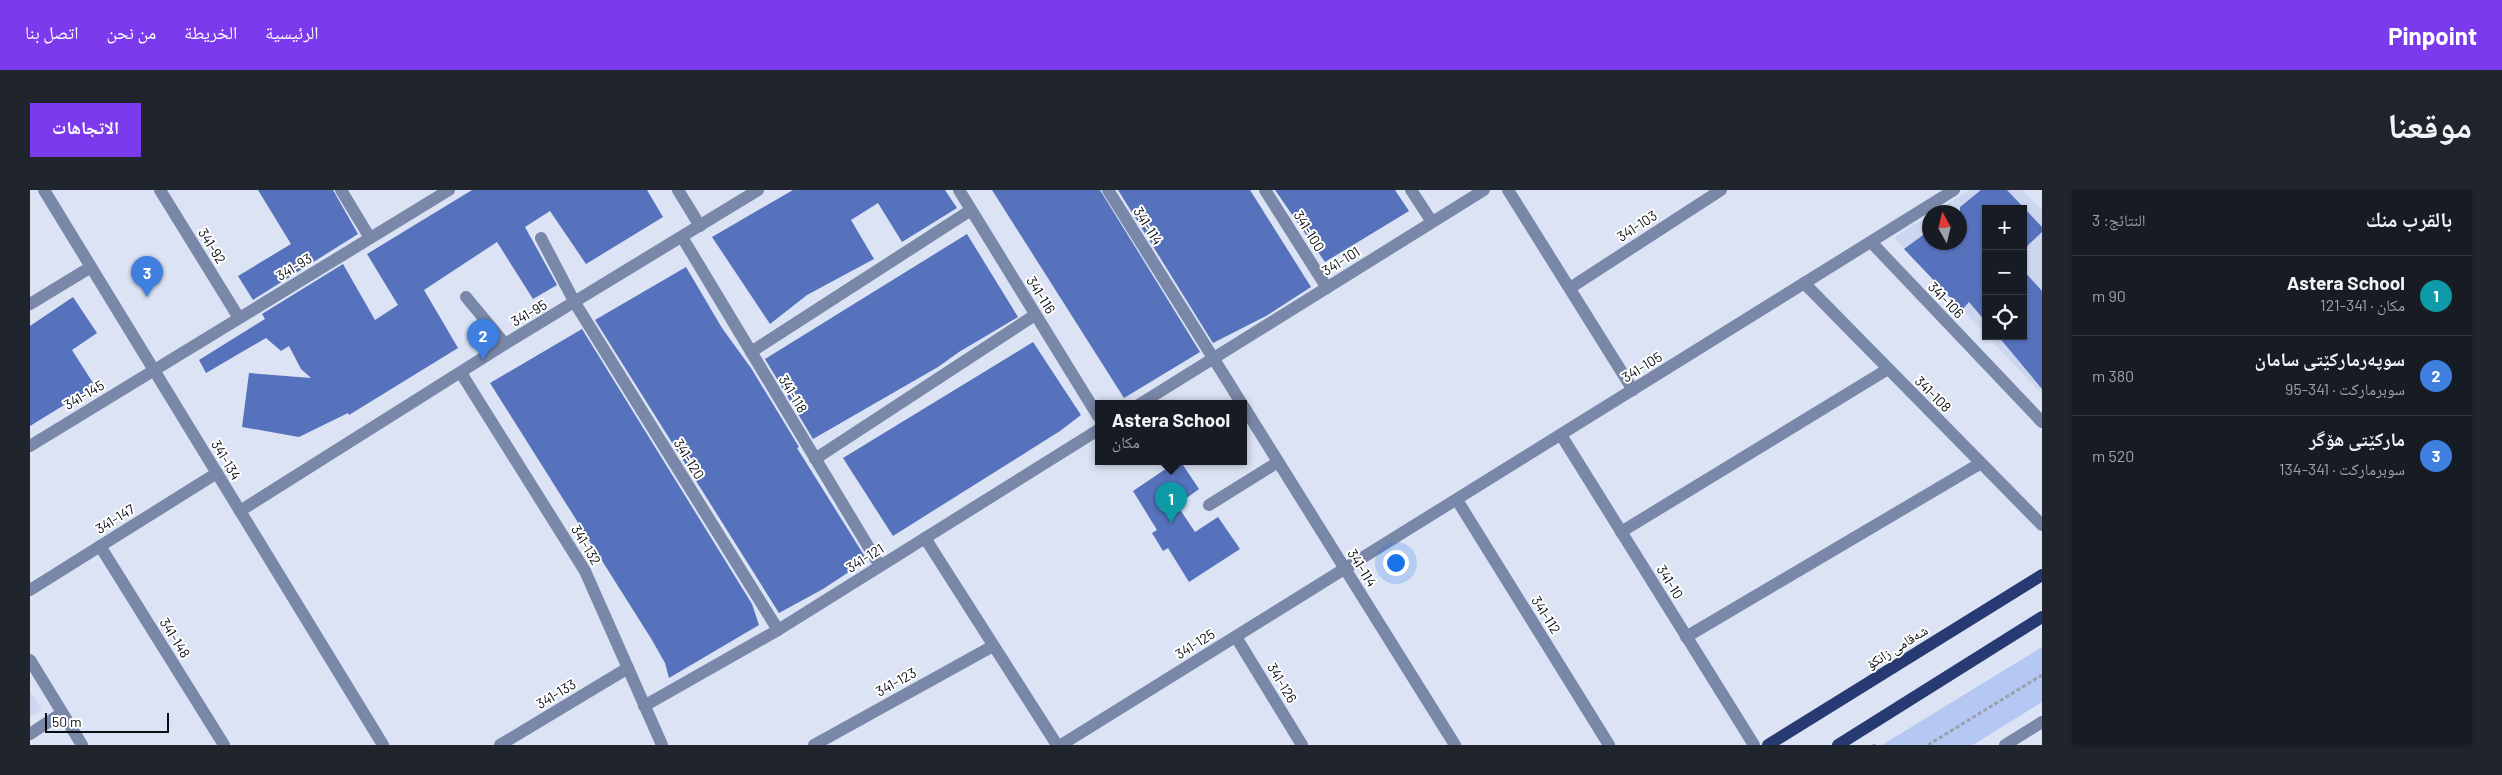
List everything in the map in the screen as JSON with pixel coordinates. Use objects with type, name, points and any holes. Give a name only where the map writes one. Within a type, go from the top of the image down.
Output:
[{"type":"main road","name":"شەقامی زانکۆ","points":[[1768,745],[2042,575]]},
{"type":"main road","points":[[1838,745],[2042,617]]},
{"type":"street","name":"341-134","points":[[44,190],[383,745]]},
{"type":"street","name":"341-92","points":[[160,190],[239,318]]},
{"type":"street","points":[[341,190],[370,238]]},
{"type":"street","name":"341-93","points":[[154,370],[449,190]]},
{"type":"street","points":[[678,190],[700,226]]},
{"type":"street","name":"341-95","points":[[240,512],[505,344],[758,190]]},
{"type":"street","name":"341-116","points":[[959,190],[1095,411]]},
{"type":"street","name":"341-114","points":[[1108,190],[1239,400]]},
{"type":"street","name":"341-100","points":[[1265,190],[1327,288]]},
{"type":"street","points":[[1411,190],[1432,222]]},
{"type":"street","name":"341-101","points":[[1213,359],[1484,190]]},
{"type":"street","points":[[1508,190],[1633,390]]},
{"type":"street","name":"341-103","points":[[1570,288],[1720,190]]},
{"type":"street","name":"341-105","points":[[1345,570],[1954,190]]},
{"type":"street","points":[[751,352],[971,210]]},
{"type":"street","name":"341-118","points":[[682,237],[880,566]]},
{"type":"street","name":"341-120","points":[[541,238],[575,303],[778,630]]},
{"type":"street","name":"341-106","points":[[1871,242],[2042,422]]},
{"type":"street","points":[[30,304],[91,267]]},
{"type":"street","name":"341-108","points":[[1804,283],[2042,525]]},
{"type":"street","points":[[466,297],[505,344]]},
{"type":"street","points":[[815,459],[1035,315]]},
{"type":"street","points":[[1146,400],[1213,359]]},
{"type":"street","points":[[1621,532],[1888,369]]},
{"type":"street","name":"341-145","points":[[30,446],[154,370]]},
{"type":"street","name":"341-132","points":[[461,373],[585,571],[662,745]]},
{"type":"street","name":"341-114","points":[[1247,412],[1455,745]]},
{"type":"street","name":"341-121","points":[[644,706],[778,630],[1095,432]]},
{"type":"street","name":"341-10","points":[[1561,435],[1754,745]]},
{"type":"street","points":[[1209,505],[1278,462]]},
{"type":"street","points":[[1686,637],[1981,463]]},
{"type":"street","name":"341-147","points":[[30,590],[217,473]]},
{"type":"street","name":"341-112","points":[[1457,500],[1609,745]]},
{"type":"street","points":[[925,538],[1057,745]]},
{"type":"street","name":"341-148","points":[[100,546],[224,745]]},
{"type":"street","name":"341-125","points":[[1061,745],[1345,570]]},
{"type":"street","name":"341-126","points":[[1236,637],[1301,745]]},
{"type":"street","name":"341-123","points":[[814,745],[993,646]]},
{"type":"street","points":[[30,660],[82,745]]},
{"type":"street","name":"341-133","points":[[500,745],[628,668]]},
{"type":"street","points":[[30,734],[62,713]]},
{"type":"street","points":[[2005,745],[2042,722]]},
{"type":"path","points":[[1928,745],[2042,674]]},
{"type":"shaded area","points":[[1970,190],[2022,190],[2042,210],[2042,394],[1991,340],[2027,340],[2027,205],[1982,205],[1982,331],[1896,240],[1896,236],[1922,219],[1922,250],[1967,250],[1967,205],[1945,205]]},
{"type":"shaded area","points":[[2042,647],[2042,702],[1973,745],[1882,745]]},
{"type":"shaded area","points":[[30,691],[42,710],[30,717]]},
{"type":"building","points":[[258,190],[333,190],[358,234],[253,300],[238,276],[291,244]]},
{"type":"building","points":[[472,190],[647,190],[663,217],[586,264],[550,211],[525,227],[557,285],[533,299],[497,242],[424,290],[458,348],[349,415],[348,413],[299,437],[242,427],[249,373],[311,378],[301,369],[289,346],[281,351],[266,338],[206,373],[199,360],[265,319],[262,314],[343,264],[375,320],[398,305],[367,254]]},
{"type":"building","points":[[793,190],[945,190],[957,208],[902,242],[878,203],[851,220],[874,259],[807,295],[770,324],[712,237]]},
{"type":"building","points":[[992,190],[1100,190],[1200,352],[1124,398]]},
{"type":"building","points":[[1118,190],[1250,190],[1311,287],[1266,316],[1213,343]]},
{"type":"building","points":[[1275,190],[1395,190],[1409,211],[1325,262]]},
{"type":"building","points":[[1981,190],[2007,190],[2021,205],[1982,205],[1982,317],[1969,302],[1962,310],[1904,249],[1922,236],[1922,250],[1967,250],[1967,205],[1962,205]]},
{"type":"building","points":[[2027,211],[2042,227],[2042,232],[2027,246]]},
{"type":"building","points":[[967,234],[1018,317],[959,352],[938,367],[813,439],[765,359]]},
{"type":"building","points":[[686,267],[722,328],[751,368],[799,447],[797,448],[867,560],[823,589],[779,613],[595,320]]},
{"type":"building","points":[[2027,274],[2042,291],[2042,389],[2001,340],[2027,340]]},
{"type":"building","points":[[73,297],[97,333],[72,350],[95,386],[30,426],[30,326]]},
{"type":"building","points":[[582,329],[752,604],[759,625],[669,678],[665,663],[652,640],[490,383]]},
{"type":"building","points":[[1033,342],[1081,415],[1060,431],[893,536],[843,458]]},
{"type":"building","points":[[1172,465],[1183,465],[1199,489],[1177,505],[1195,532],[1218,517],[1240,549],[1189,582],[1168,548],[1163,551],[1152,533],[1157,530],[1133,491]]},
{"type":"place","name":"مارکێتی ھۆگر","points":[[147,297]]},
{"type":"place","name":"سوپەرمارکێتی سامان","points":[[483,360]]},
{"type":"place","name":"Astera School","points":[[1171,523]]}]
